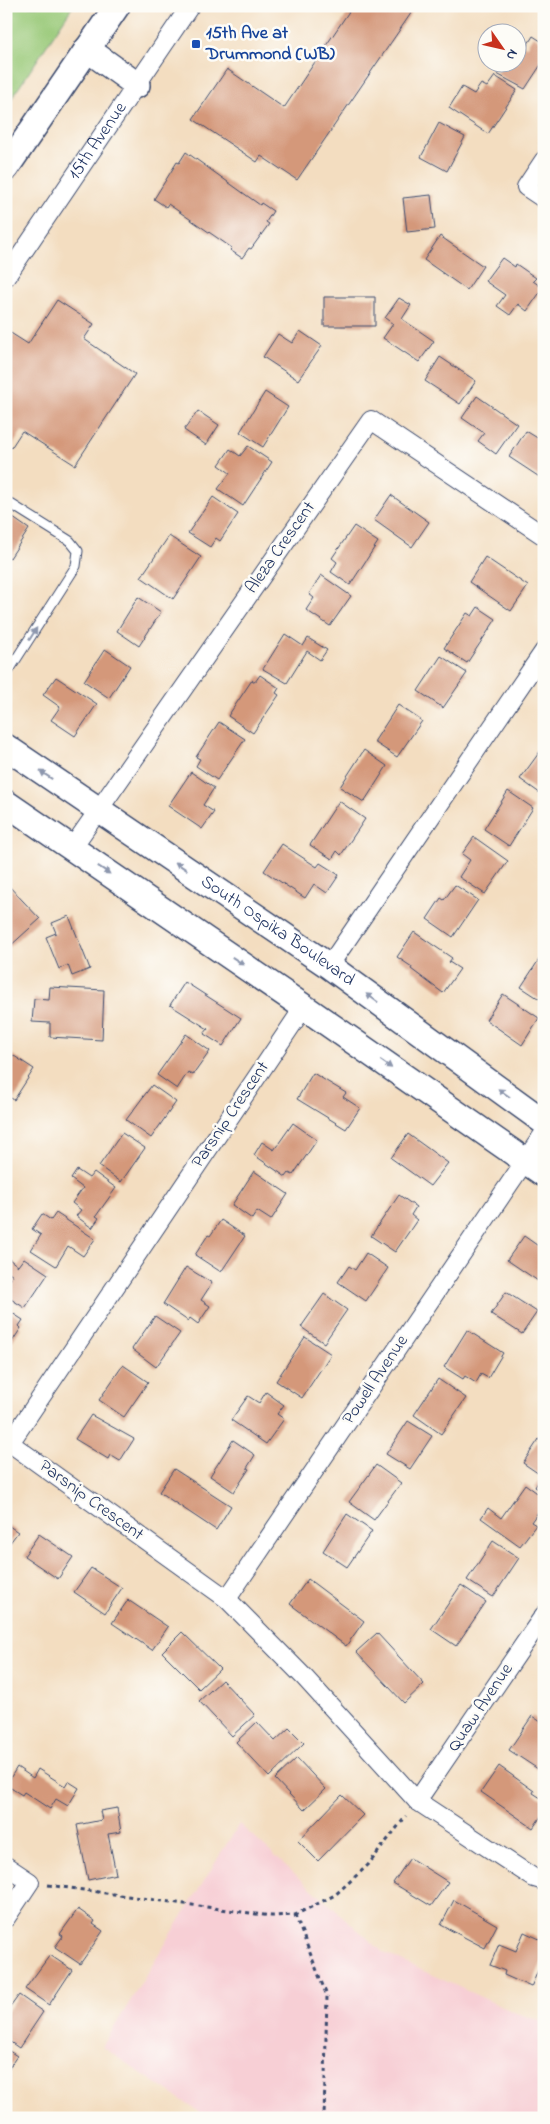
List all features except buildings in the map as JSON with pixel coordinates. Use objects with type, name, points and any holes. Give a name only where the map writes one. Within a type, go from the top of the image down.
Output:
[{"type":"main road","points":[[6,168],[116,6]]},
{"type":"main road","points":[[87,49],[137,85]]},
{"type":"main road","name":"South Ospika Boulevard","points":[[6,747],[328,966],[544,1122]]},
{"type":"main road","points":[[6,803],[304,1006],[534,1167]]},
{"type":"street","name":"15th Avenue","points":[[6,276],[190,6]]},
{"type":"street","points":[[544,160],[526,187],[544,199]]},
{"type":"street","name":"Aleza Crescent","points":[[72,848],[371,420],[544,536]]},
{"type":"street","points":[[328,966],[544,651]]},
{"type":"street","name":"Parsnip Crescent","points":[[304,1006],[10,1443],[227,1599],[305,1678],[417,1801],[534,1878],[544,1881]]},
{"type":"street","name":"Powell Avenue","points":[[227,1599],[534,1167],[544,1133]]},
{"type":"street","name":"Quaw Avenue","points":[[417,1801],[544,1615]]},
{"type":"street","points":[[6,1866],[30,1882],[6,1918]]},
{"type":"lane","points":[[6,501],[70,541],[78,551],[76,566],[6,675]]},
{"type":"path","points":[[30,1882],[271,1916],[295,1915],[335,1895],[368,1865],[417,1801]]},
{"type":"path","points":[[295,1915],[327,1996],[324,2118]]},
{"type":"shaded area","points":[[239,1824],[384,1953],[516,2013],[544,2022],[544,2118],[208,2118],[102,2047]]},
{"type":"green space","points":[[6,6],[73,6],[6,107]]},
{"type":"place","name":"15th Ave at Drummond (WB)","points":[[196,44]]}]
